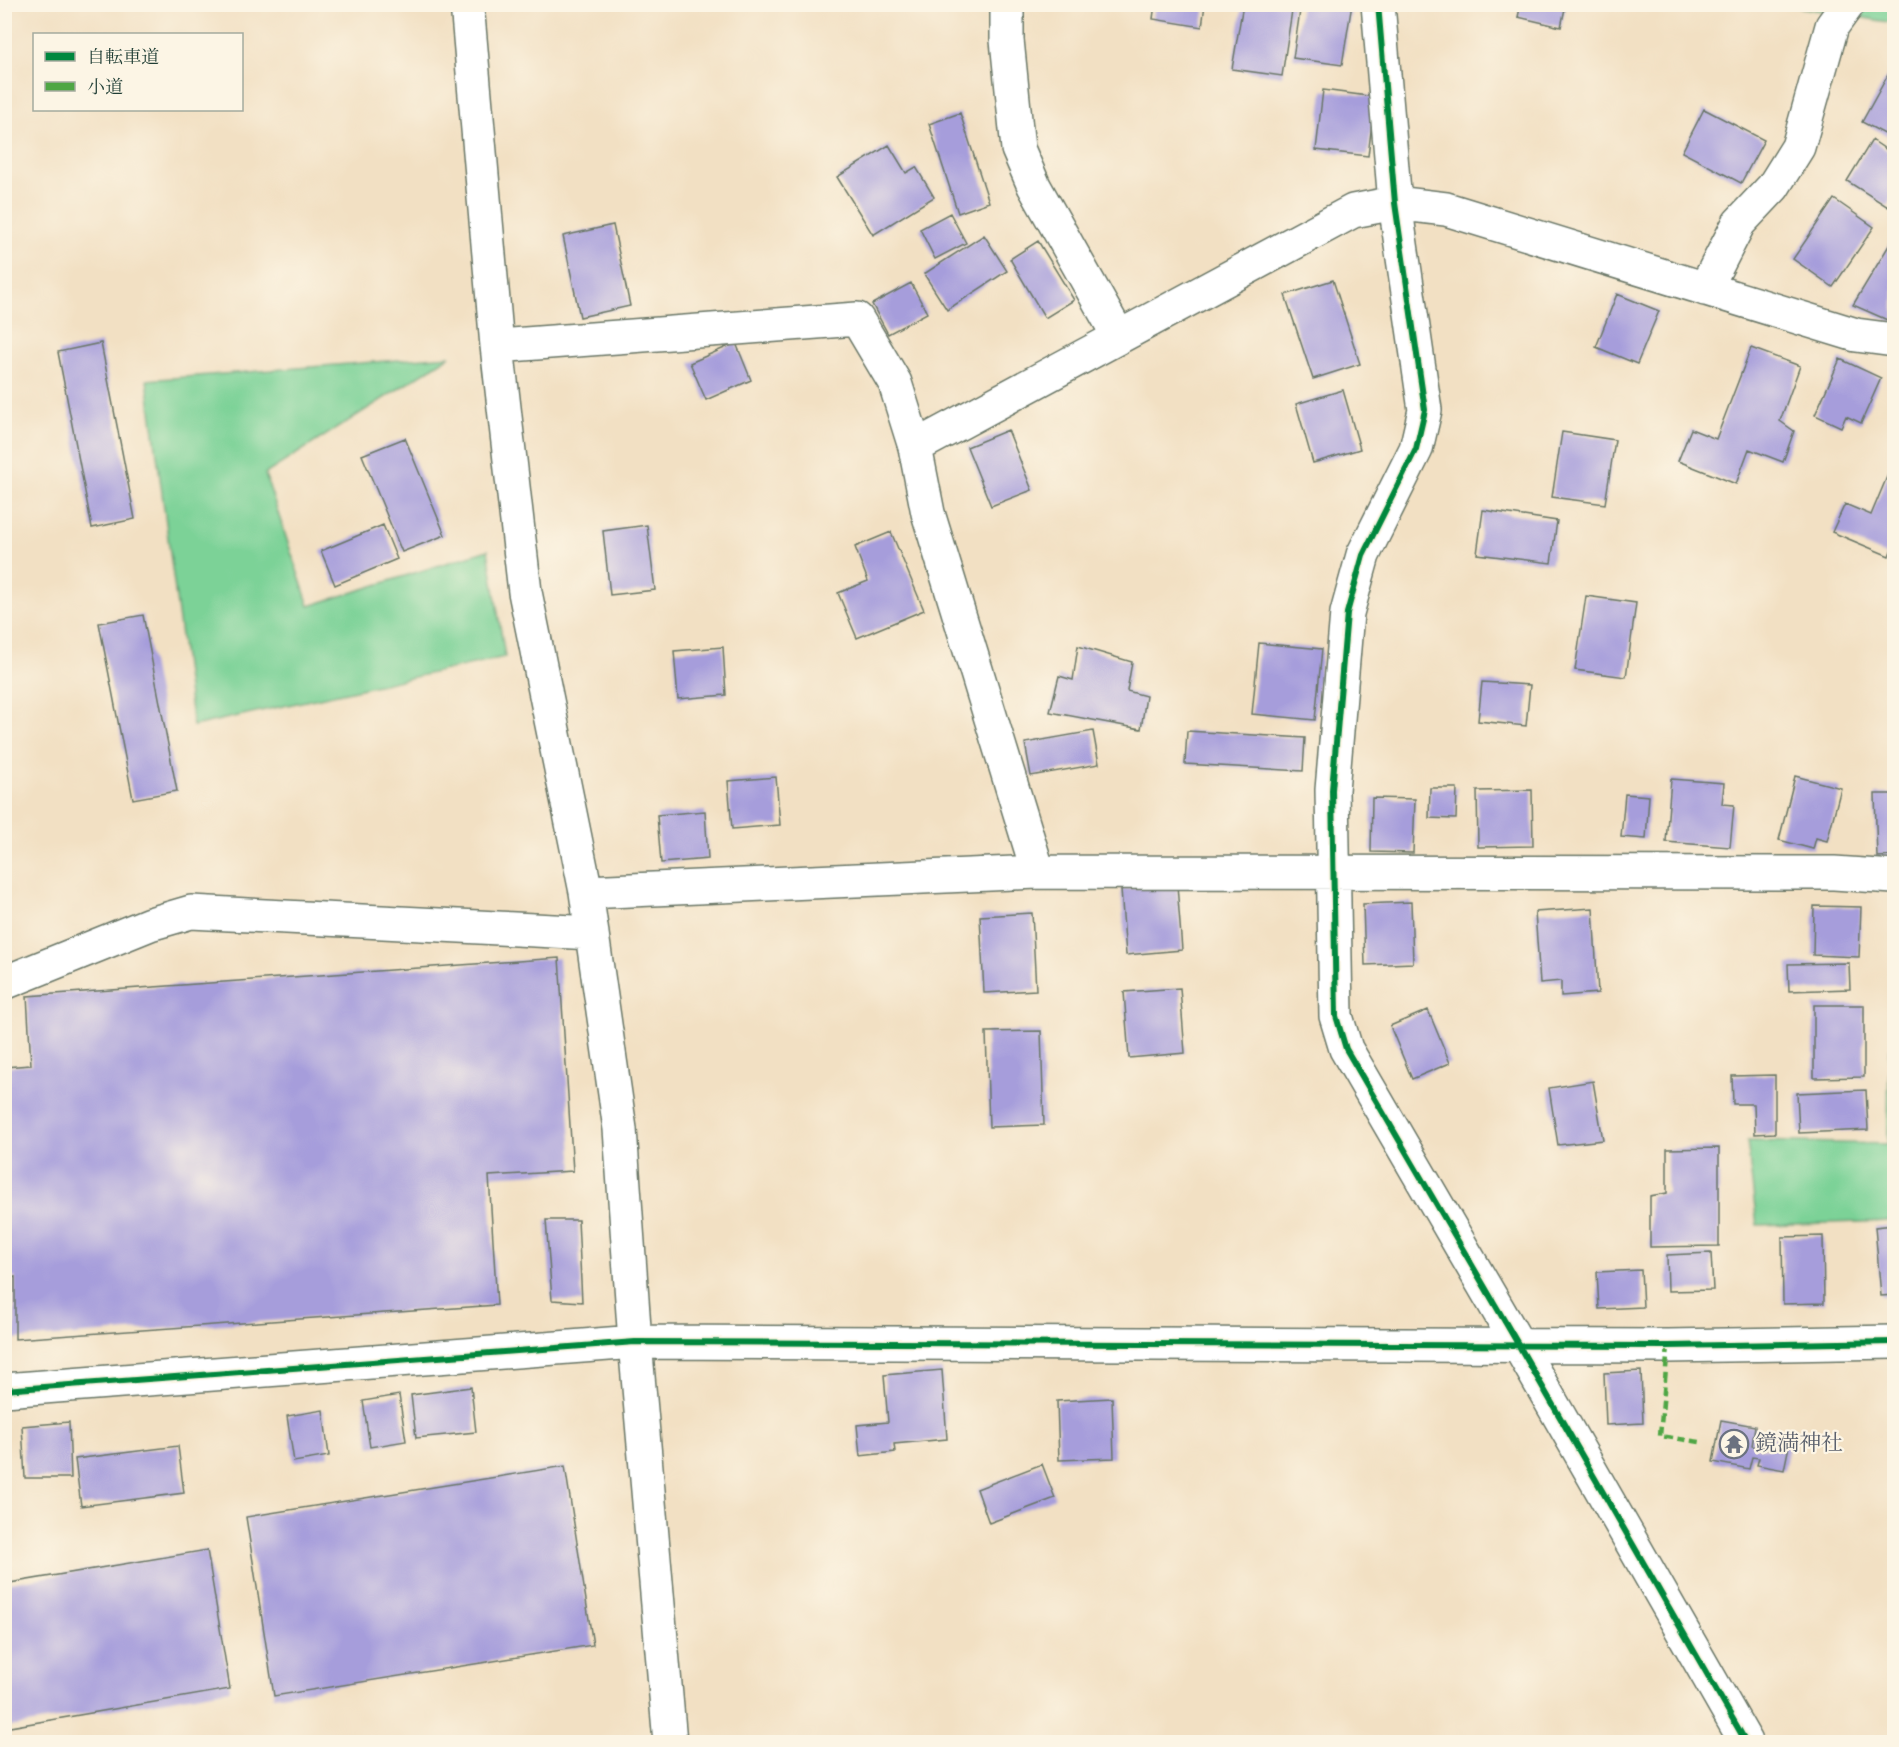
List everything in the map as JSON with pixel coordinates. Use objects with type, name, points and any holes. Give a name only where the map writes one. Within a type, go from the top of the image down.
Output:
[{"type":"street","points":[[467,4],[497,346],[525,592],[586,891],[620,1129],[635,1342],[670,1743]]},
{"type":"street","points":[[1007,4],[1007,40],[1018,149],[1034,186],[1119,337]]},
{"type":"street","points":[[1378,4],[1395,203],[1425,410],[1416,449],[1362,555],[1347,613],[1332,790],[1336,1016],[1346,1049],[1746,1743]]},
{"type":"street","points":[[1705,289],[1739,223],[1773,187],[1798,147],[1832,26],[1848,4]]},
{"type":"street","points":[[915,447],[1353,211],[1395,203],[1446,209],[1856,335],[1894,340]]},
{"type":"street","points":[[497,346],[857,319],[895,383],[915,447],[928,513],[1038,872]]},
{"type":"street","points":[[586,891],[1038,872],[1834,873],[1894,876]]},
{"type":"street","points":[[4,983],[150,924],[191,912],[592,933]]},
{"type":"street","points":[[4,1390],[635,1342],[1668,1346],[1894,1342]]},
{"type":"green space","points":[[1787,5],[1894,5],[1894,23]]},
{"type":"green space","points":[[450,356],[265,474],[309,606],[488,550],[505,657],[193,726],[147,380]]},
{"type":"green space","points":[[1889,1049],[1894,1049],[1894,1221],[1757,1225],[1747,1141],[1888,1144]]},
{"type":"building","points":[[1155,4],[1205,4],[1202,27],[1153,19]]},
{"type":"building","points":[[1243,4],[1293,4],[1282,76],[1232,69]]},
{"type":"building","points":[[1301,4],[1352,4],[1342,65],[1293,58]]},
{"type":"building","points":[[1521,4],[1566,4],[1561,27],[1518,17]]},
{"type":"building","points":[[1894,64],[1894,139],[1862,122]]},
{"type":"building","points":[[1323,90],[1375,97],[1368,156],[1316,150]]},
{"type":"building","points":[[1704,109],[1764,140],[1741,183],[1682,152]]},
{"type":"building","points":[[960,113],[989,202],[958,213],[929,124]]},
{"type":"building","points":[[1872,140],[1894,155],[1894,195],[1888,207],[1847,181]]},
{"type":"building","points":[[889,145],[906,173],[916,167],[934,197],[873,235],[837,177]]},
{"type":"building","points":[[1834,199],[1874,227],[1833,287],[1793,259]]},
{"type":"building","points":[[950,213],[966,243],[935,259],[920,229]]},
{"type":"building","points":[[613,225],[630,306],[580,317],[563,236]]},
{"type":"building","points":[[984,235],[1007,271],[947,310],[924,274]]},
{"type":"building","points":[[1038,241],[1074,300],[1045,318],[1010,259]]},
{"type":"building","points":[[1891,242],[1894,245],[1894,320],[1892,322],[1853,305]]},
{"type":"building","points":[[1333,280],[1360,364],[1313,379],[1285,295]]},
{"type":"building","points":[[911,283],[927,313],[888,334],[872,304]]},
{"type":"building","points":[[1617,294],[1659,311],[1637,364],[1596,347]]},
{"type":"building","points":[[101,343],[135,519],[92,528],[58,352]]},
{"type":"building","points":[[736,343],[751,380],[706,400],[690,363]]},
{"type":"building","points":[[1751,348],[1800,366],[1780,421],[1794,431],[1783,462],[1749,449],[1736,484],[1678,461],[1691,429],[1716,439]]},
{"type":"building","points":[[1840,359],[1881,378],[1861,423],[1846,416],[1841,427],[1815,415]]},
{"type":"building","points":[[1343,390],[1360,449],[1313,463],[1296,404]]},
{"type":"building","points":[[1008,430],[1032,490],[991,506],[967,447]]},
{"type":"building","points":[[1562,432],[1615,440],[1605,504],[1552,497]]},
{"type":"building","points":[[405,438],[445,535],[402,552],[362,455]]},
{"type":"building","points":[[1894,460],[1894,543],[1889,556],[1832,532],[1845,504],[1871,515]]},
{"type":"building","points":[[1483,510],[1557,521],[1551,563],[1477,554]]},
{"type":"building","points":[[383,525],[397,559],[335,585],[321,551]]},
{"type":"building","points":[[647,525],[655,590],[610,595],[603,531]]},
{"type":"building","points":[[891,532],[924,610],[857,638],[838,593],[868,581],[855,547]]},
{"type":"building","points":[[1586,596],[1636,603],[1626,677],[1575,670]]},
{"type":"building","points":[[143,615],[177,791],[133,799],[99,623]]},
{"type":"building","points":[[1259,643],[1322,649],[1315,720],[1252,714]]},
{"type":"building","points":[[1078,646],[1132,662],[1127,691],[1146,696],[1141,729],[1050,712],[1059,676],[1073,680]]},
{"type":"building","points":[[723,647],[726,695],[678,699],[674,651]]},
{"type":"building","points":[[1482,682],[1530,685],[1526,726],[1478,721]]},
{"type":"building","points":[[1093,731],[1099,764],[1031,776],[1025,743]]},
{"type":"building","points":[[1187,731],[1305,738],[1303,771],[1185,764]]},
{"type":"building","points":[[1795,776],[1841,788],[1827,841],[1816,838],[1813,849],[1779,840]]},
{"type":"building","points":[[776,777],[780,825],[732,829],[728,781]]},
{"type":"building","points":[[1671,779],[1724,783],[1722,804],[1734,805],[1730,847],[1666,842]]},
{"type":"building","points":[[1430,788],[1457,788],[1456,819],[1429,818]]},
{"type":"building","points":[[1532,790],[1533,846],[1478,847],[1477,791]]},
{"type":"building","points":[[1625,794],[1649,796],[1646,839],[1621,837]]},
{"type":"building","points":[[1875,794],[1894,794],[1894,856],[1877,857]]},
{"type":"building","points":[[1372,798],[1415,799],[1413,853],[1371,852]]},
{"type":"building","points":[[705,811],[708,859],[661,863],[657,815]]},
{"type":"building","points":[[1177,885],[1182,950],[1126,955],[1121,889]]},
{"type":"building","points":[[1411,902],[1413,963],[1365,965],[1363,904]]},
{"type":"building","points":[[1814,906],[1861,907],[1859,957],[1813,955]]},
{"type":"building","points":[[1593,908],[1598,993],[1561,996],[1561,981],[1540,983],[1535,912]]},
{"type":"building","points":[[1032,913],[1036,990],[984,993],[980,916]]},
{"type":"building","points":[[559,958],[573,1171],[489,1176],[497,1305],[15,1339],[15,1277],[4,1279],[4,1067],[31,1065],[27,996]]},
{"type":"building","points":[[1849,963],[1850,989],[1789,991],[1788,964]]},
{"type":"building","points":[[1180,988],[1185,1053],[1129,1058],[1124,992]]},
{"type":"building","points":[[1814,1005],[1864,1005],[1864,1077],[1814,1078]]},
{"type":"building","points":[[1428,1010],[1450,1063],[1412,1079],[1390,1026]]},
{"type":"building","points":[[1041,1031],[1044,1125],[989,1127],[986,1032]]},
{"type":"building","points":[[1775,1075],[1775,1133],[1755,1134],[1754,1104],[1733,1104],[1732,1076]]},
{"type":"building","points":[[1593,1081],[1603,1140],[1558,1145],[1549,1088]]},
{"type":"building","points":[[1866,1090],[1868,1130],[1799,1133],[1797,1093]]},
{"type":"building","points":[[1719,1148],[1719,1246],[1650,1247],[1650,1196],[1667,1193],[1667,1149]]},
{"type":"building","points":[[546,1220],[578,1220],[582,1302],[552,1300]]},
{"type":"building","points":[[1894,1225],[1894,1295],[1881,1296],[1875,1227]]},
{"type":"building","points":[[1823,1236],[1824,1303],[1783,1304],[1782,1237]]},
{"type":"building","points":[[1711,1253],[1713,1290],[1668,1291],[1667,1255]]},
{"type":"building","points":[[1641,1270],[1643,1307],[1599,1309],[1597,1272]]},
{"type":"building","points":[[942,1370],[947,1439],[894,1444],[895,1452],[860,1456],[857,1425],[888,1422],[884,1375]]},
{"type":"building","points":[[1641,1371],[1643,1423],[1606,1425],[1604,1373]]},
{"type":"building","points":[[471,1387],[476,1432],[416,1438],[411,1395]]},
{"type":"building","points":[[399,1395],[406,1441],[370,1447],[363,1401]]},
{"type":"building","points":[[1112,1398],[1114,1458],[1059,1460],[1057,1401]]},
{"type":"building","points":[[323,1410],[329,1456],[294,1462],[287,1416]]},
{"type":"building","name":"鏡満神社","points":[[1721,1420],[1755,1426],[1752,1446],[1767,1449],[1770,1437],[1790,1441],[1784,1470],[1757,1465],[1759,1458],[1752,1457],[1749,1469],[1713,1462]]},
{"type":"building","points":[[69,1422],[71,1478],[25,1478],[22,1426]]},
{"type":"building","points":[[178,1446],[184,1493],[81,1506],[75,1459]]},
{"type":"building","points":[[1042,1464],[1055,1498],[989,1523],[977,1489]]},
{"type":"building","points":[[565,1466],[593,1645],[274,1696],[246,1517]]},
{"type":"building","points":[[207,1550],[230,1689],[4,1728],[4,1584]]},
{"type":"marked path","points":[[1668,1346],[1660,1436],[1700,1442]]},
{"type":"cycle path","points":[[1378,4],[1395,203],[1425,410],[1416,449],[1363,555],[1347,613],[1332,790],[1336,1016],[1346,1049],[1746,1742]]},
{"type":"cycle path","points":[[4,1390],[635,1342],[1668,1346],[1894,1342]]},
{"type":"place","name":"鏡満神社","points":[[1734,1444]]}]
